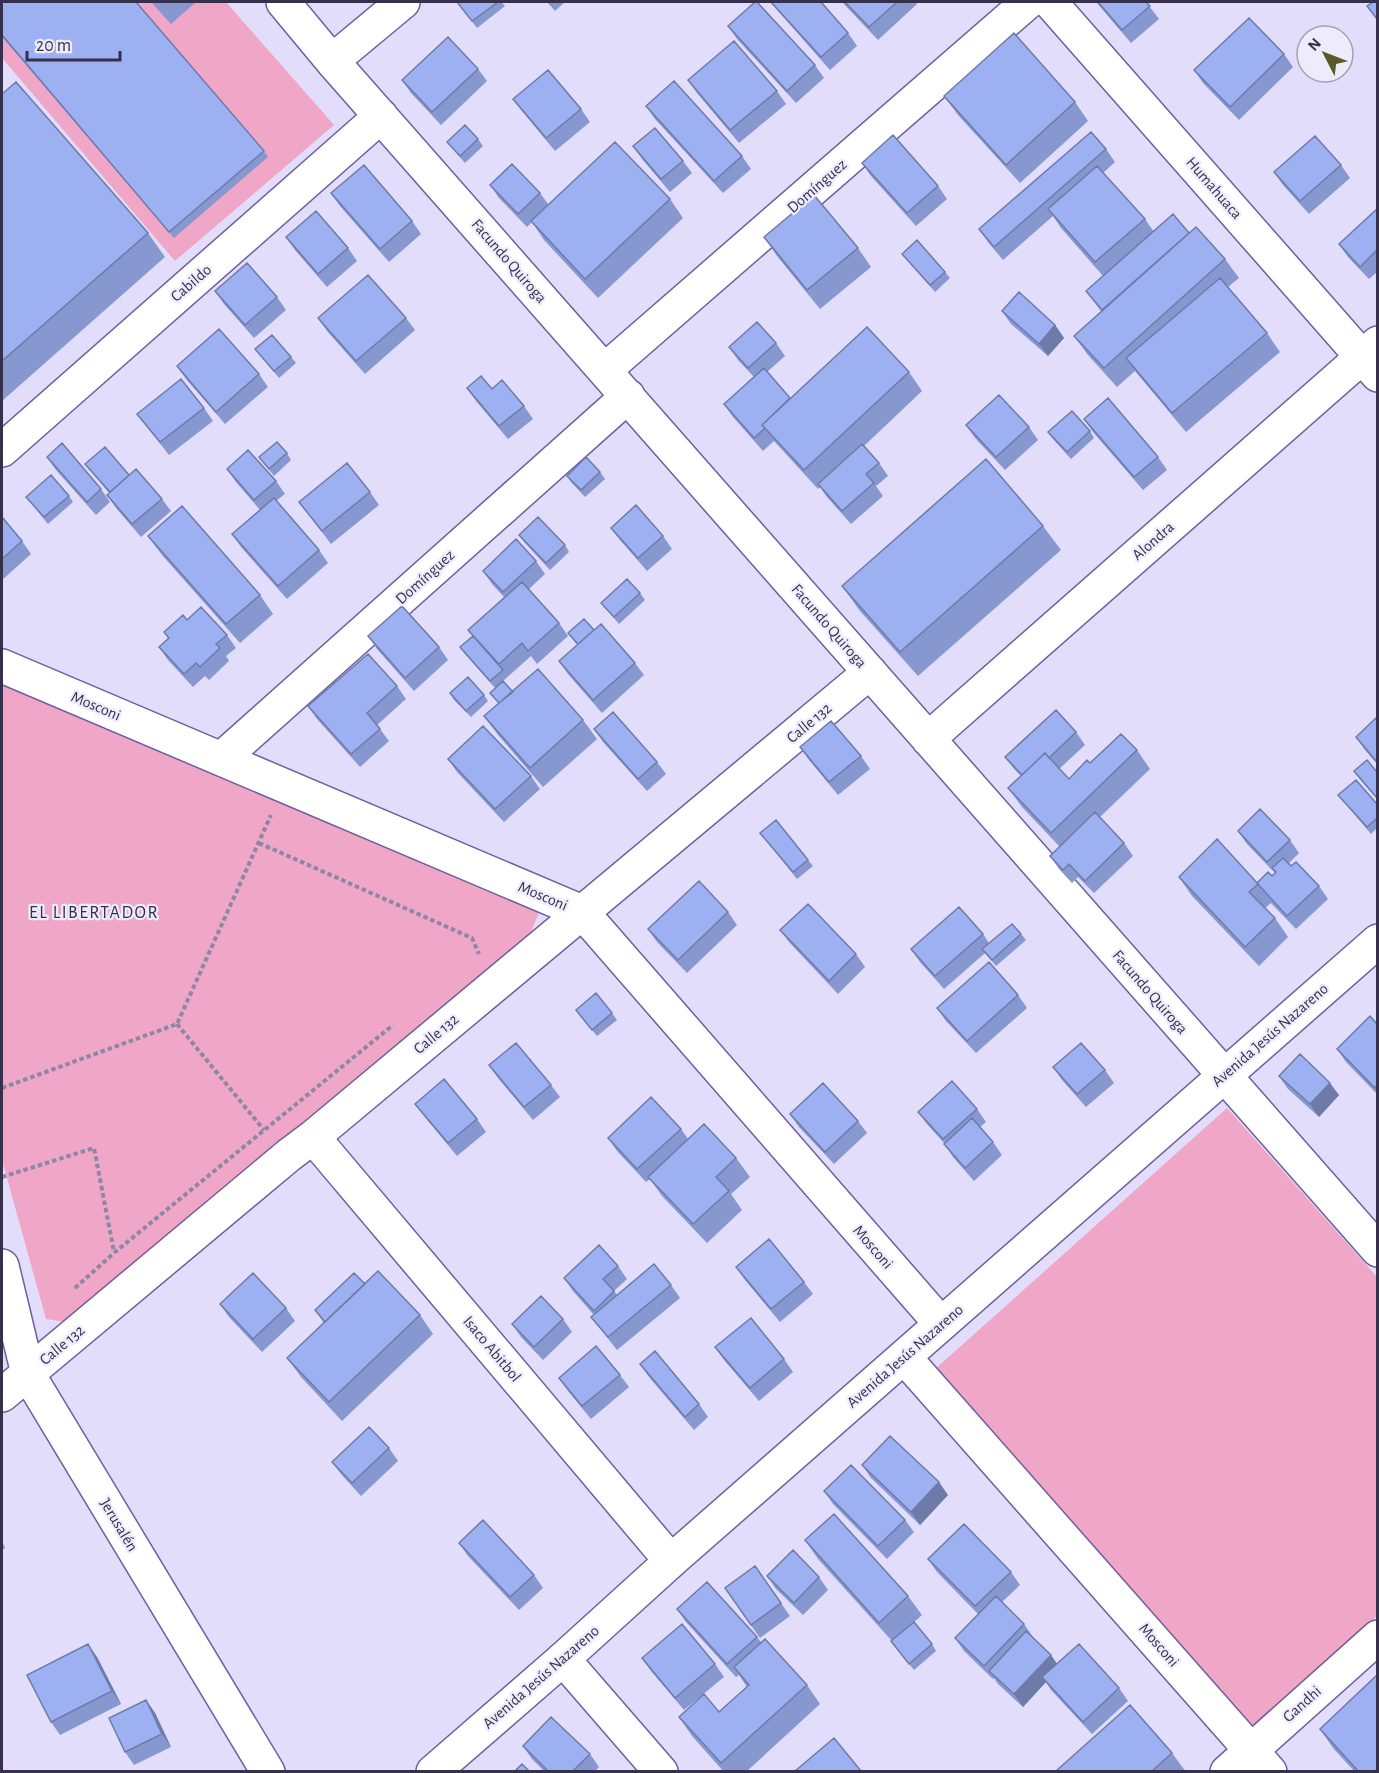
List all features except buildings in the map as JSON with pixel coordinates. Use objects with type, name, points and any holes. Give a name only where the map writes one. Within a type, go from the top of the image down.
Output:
[{"type":"street","name":"Facundo Quiroga","points":[[283,2],[332,61],[1377,1250]]},
{"type":"street","points":[[332,61],[404,2]]},
{"type":"street","name":"Domínguez","points":[[605,370],[1029,2]]},
{"type":"street","name":"Humahuaca","points":[[1050,2],[1372,358]]},
{"type":"street","name":"Cabildo","points":[[2,450],[381,116]]},
{"type":"street","name":"Alondra","points":[[928,739],[1372,358]]},
{"type":"street","name":"Domínguez","points":[[221,759],[628,396]]},
{"type":"street","name":"Mosconi","points":[[2,666],[582,912],[941,1324]]},
{"type":"street","name":"Calle 132","points":[[2,1395],[870,672]]},
{"type":"street","name":"Avenida Jesús Nazareno","points":[[433,1772],[1377,940]]},
{"type":"street","name":"Isaco Abitbol","points":[[301,1146],[671,1561]]},
{"type":"street","name":"Jerusalén","points":[[2,1266],[28,1374],[268,1772]]},
{"type":"street","name":"Mosconi","points":[[904,1357],[1261,1761]]},
{"type":"street","name":"Gandhi","points":[[1227,1772],[1261,1761],[1377,1637]]},
{"type":"street","points":[[563,1659],[661,1772]]},
{"type":"path","points":[[2,1088],[177,1024],[283,786]]},
{"type":"path","points":[[259,843],[472,938],[479,954],[488,947]]},
{"type":"path","points":[[71,1292],[114,1252],[398,1020]]},
{"type":"path","points":[[177,1024],[264,1130],[301,1146]]},
{"type":"path","points":[[2,1177],[94,1148],[114,1252]]},
{"type":"shaded area","points":[[2,2],[226,2],[334,125],[175,261],[2,58]]},
{"type":"shaded area","points":[[2,672],[541,908],[527,941],[74,1323],[46,1319],[2,1160]]},
{"type":"shaded area","points":[[1227,1108],[1377,1277],[1377,1616],[1251,1728],[933,1371]]},
{"type":"district","name":"EL LIBERTADOR","points":[[94,913]]}]
